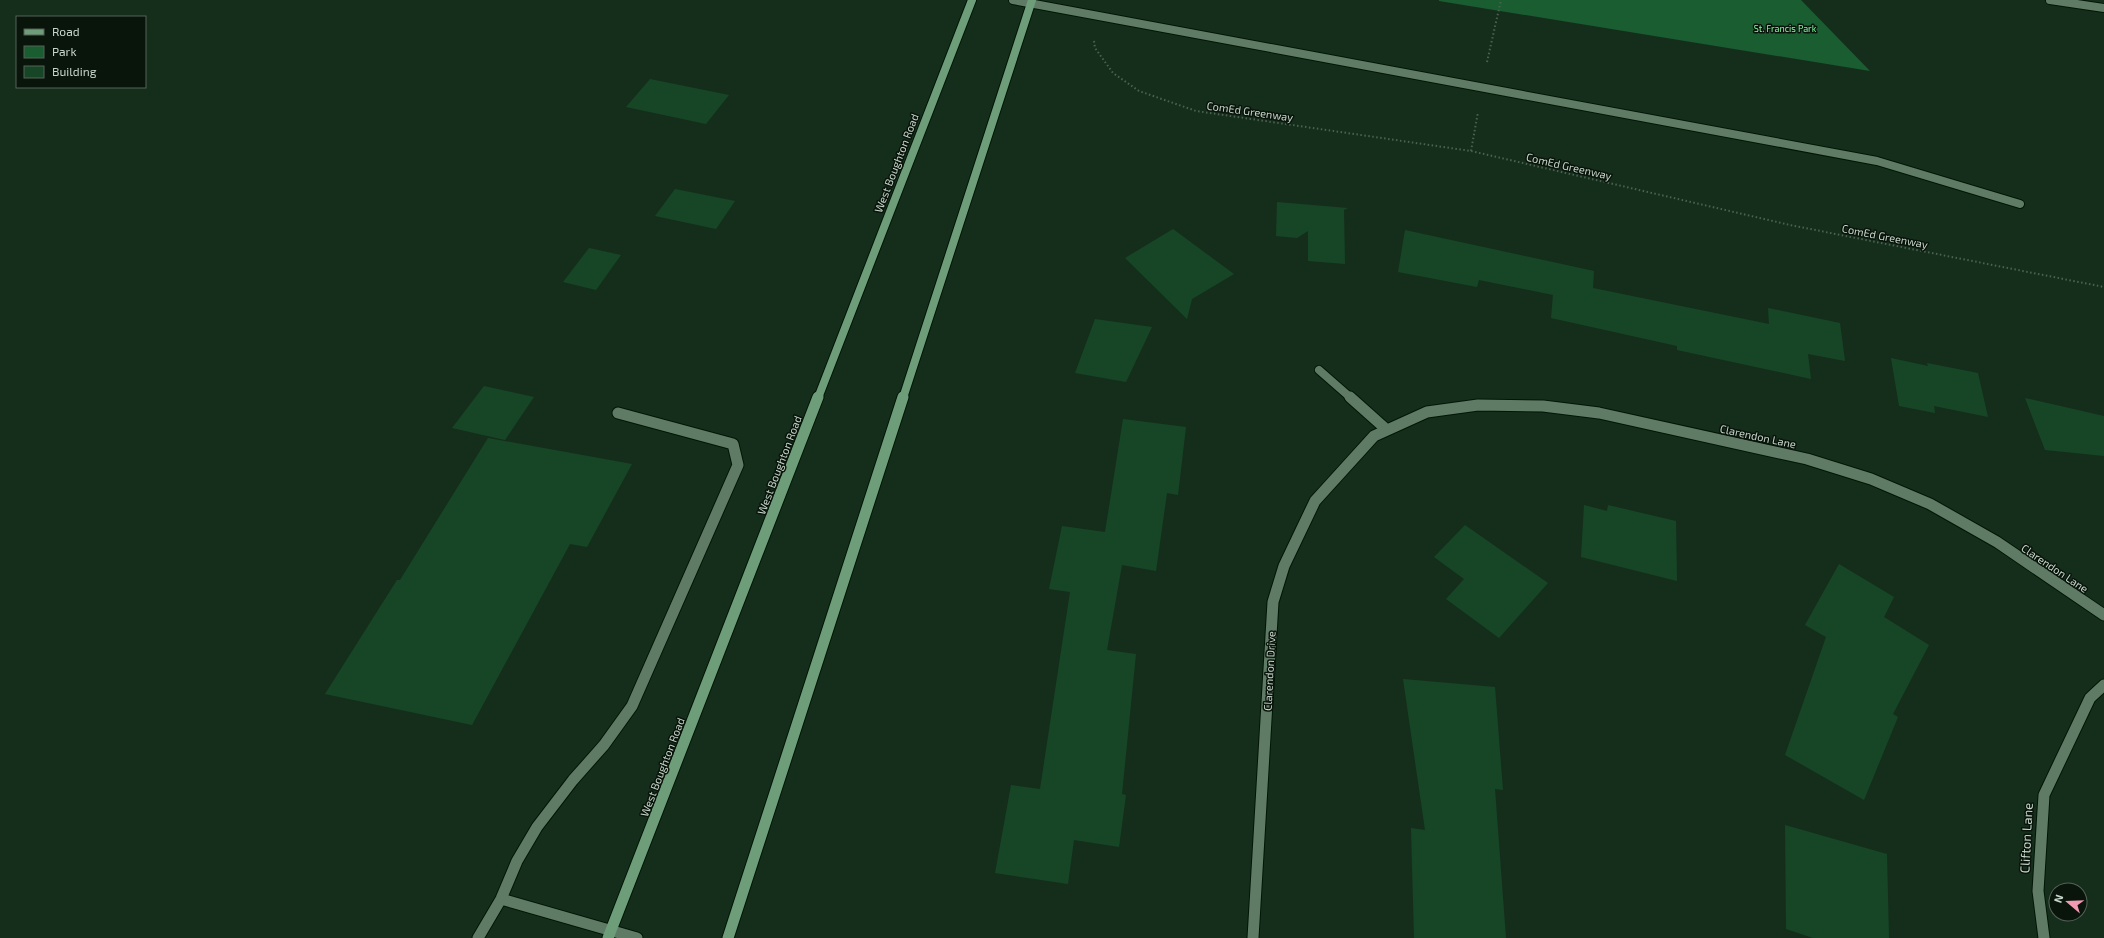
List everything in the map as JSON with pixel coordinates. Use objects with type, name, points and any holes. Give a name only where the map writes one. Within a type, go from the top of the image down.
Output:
[{"type":"main road","name":"West Boughton Road","points":[[609,935],[972,0]]},
{"type":"main road","points":[[728,938],[1031,2]]},
{"type":"street","points":[[1013,0],[1031,2],[1093,15],[1877,161],[2020,204]]},
{"type":"street","points":[[2050,0],[2104,8]]},
{"type":"street","points":[[1319,370],[1388,430]]},
{"type":"street","name":"Clarendon Lane","points":[[1374,436],[1427,412],[1478,405],[1543,406],[1599,413],[1807,459],[1871,479],[1930,504],[1997,542],[2104,615]]},
{"type":"street","points":[[478,938],[501,899],[517,861],[537,827],[573,780],[604,745],[632,706],[708,537],[738,465],[733,444],[618,413]]},
{"type":"street","name":"Clarendon Drive","points":[[1253,938],[1273,602],[1284,566],[1315,501],[1374,436]]},
{"type":"street","name":"Clifton Lane","points":[[2044,938],[2038,891],[2044,795],[2090,698],[2104,684]]},
{"type":"street","points":[[501,899],[609,935],[637,938]]},
{"type":"path","name":"ComEd Greenway","points":[[1093,15],[1095,48],[1113,73],[1139,91],[1196,111],[1471,151],[1790,225],[2104,287]]},
{"type":"green space","name":"St. Francis Park","points":[[1439,0],[1801,0],[1870,71],[1439,1]]},
{"type":"building","points":[[650,79],[729,95],[706,124],[626,107]]},
{"type":"building","points":[[675,189],[735,201],[716,229],[655,216]]},
{"type":"building","points":[[1277,202],[1348,208],[1344,210],[1345,264],[1308,261],[1308,231],[1297,238],[1276,236]]},
{"type":"building","points":[[1173,229],[1234,274],[1192,299],[1187,319],[1125,258]]},
{"type":"building","points":[[1405,230],[1594,271],[1593,288],[1769,324],[1768,308],[1840,323],[1845,361],[1808,354],[1811,379],[1677,350],[1677,346],[1551,318],[1553,295],[1479,280],[1477,287],[1398,272]]},
{"type":"building","points":[[589,248],[621,255],[596,290],[563,282]]},
{"type":"building","points":[[1095,319],[1152,327],[1126,382],[1075,373]]},
{"type":"building","points":[[1891,358],[1928,366],[1927,363],[1978,373],[1988,417],[1934,406],[1935,413],[1899,406]]},
{"type":"building","points":[[484,386],[534,397],[505,440],[452,428]]},
{"type":"building","points":[[2025,398],[2104,416],[2104,456],[2045,450]]},
{"type":"building","points":[[1123,419],[1186,427],[1178,495],[1167,493],[1156,571],[1122,565],[1107,650],[1136,654],[1122,794],[1126,795],[1119,847],[1074,840],[1068,884],[995,873],[1011,785],[1040,789],[1070,592],[1049,589],[1062,526],[1105,532]]},
{"type":"building","points":[[488,438],[632,464],[587,547],[570,544],[472,725],[325,694],[397,580],[400,580]]},
{"type":"building","points":[[1584,505],[1607,511],[1608,505],[1676,521],[1677,581],[1581,557]]},
{"type":"building","points":[[1465,525],[1548,583],[1499,638],[1446,599],[1464,579],[1434,557]]},
{"type":"building","points":[[1839,564],[1894,597],[1884,617],[1929,645],[1893,714],[1898,717],[1864,800],[1785,755],[1826,637],[1805,625]]},
{"type":"building","points":[[1403,679],[1495,687],[1503,790],[1495,789],[1506,938],[1414,938],[1411,828],[1425,830]]},
{"type":"building","points":[[1785,825],[1887,854],[1889,938],[1813,938],[1786,929]]}]
